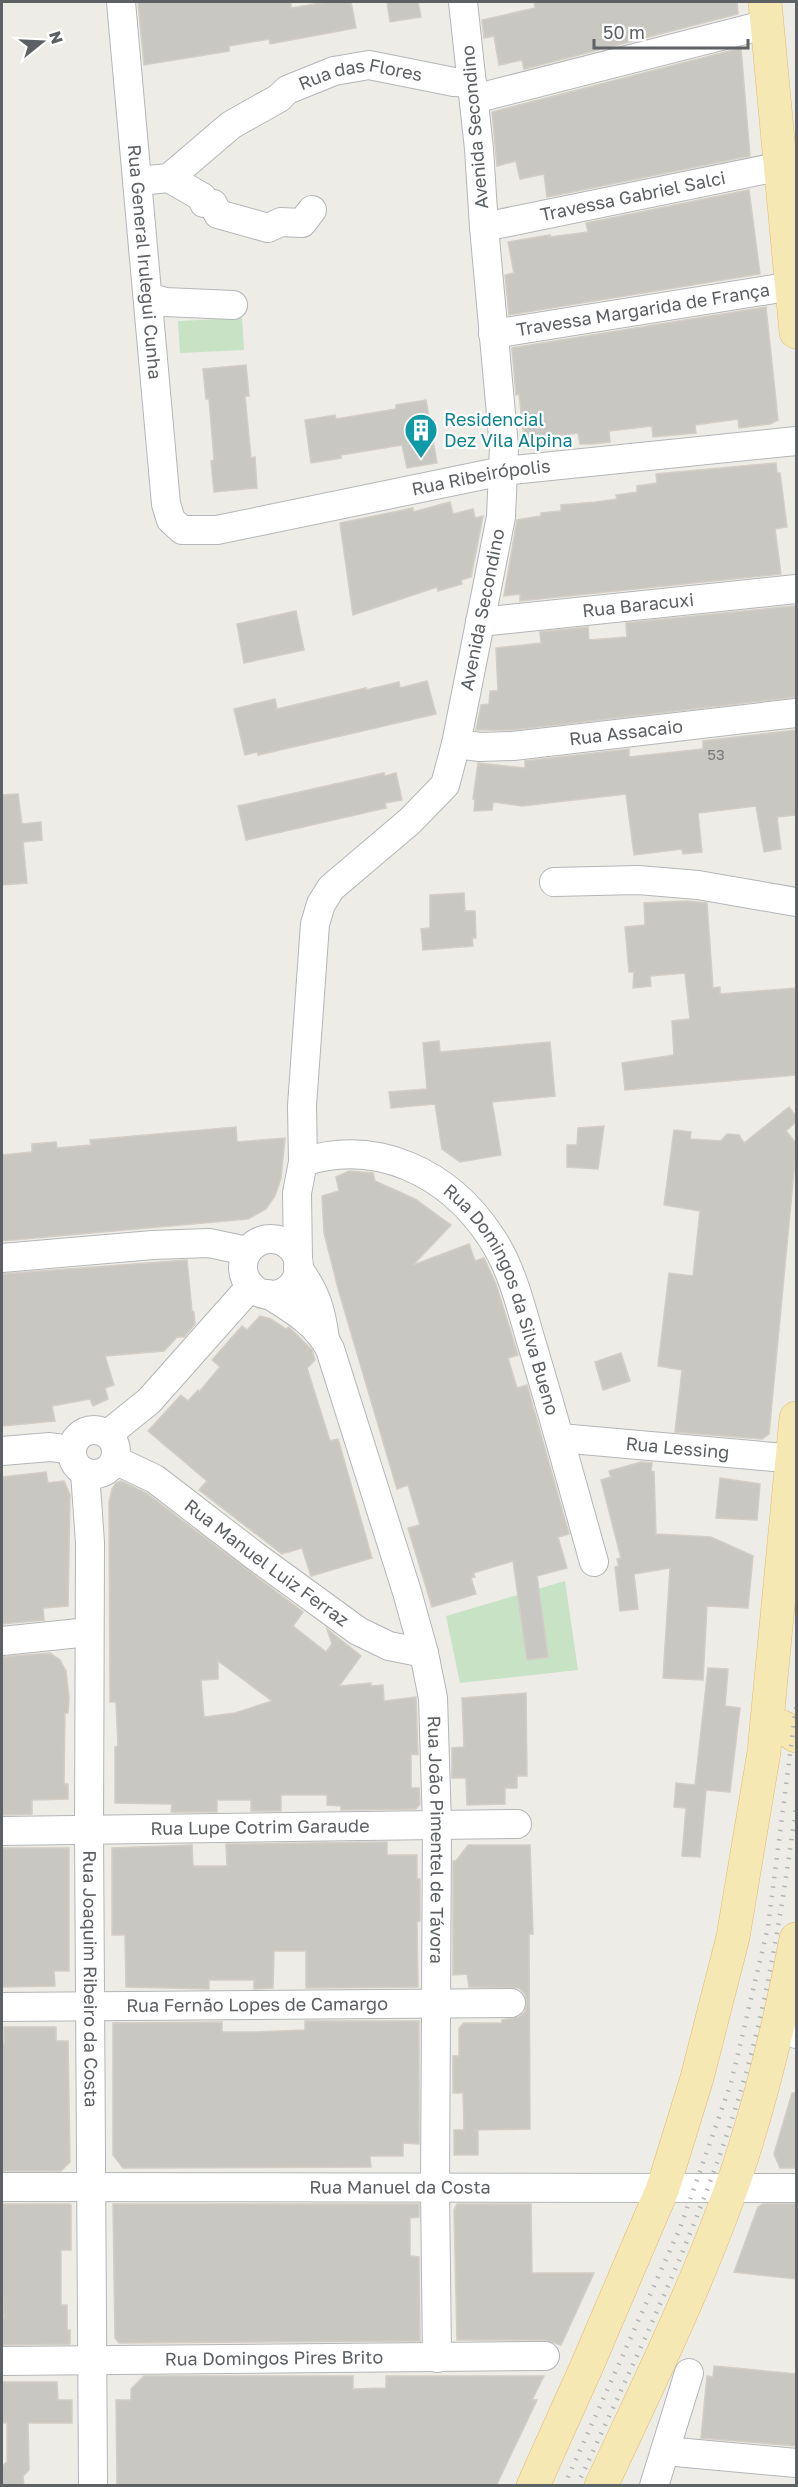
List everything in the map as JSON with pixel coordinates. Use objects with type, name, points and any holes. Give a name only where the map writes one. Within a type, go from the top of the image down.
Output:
[{"type":"main road","points":[[767,13],[796,332]]},
{"type":"main road","points":[[533,2486],[663,2188],[697,2078],[738,1917],[782,1731],[796,1418]]},
{"type":"main road","points":[[602,2486],[693,2286],[741,2160],[787,2029],[796,1939]]},
{"type":"street","name":"Rua General Irulegui Cunha","points":[[121,2],[166,504],[171,520]]},
{"type":"street","name":"Avenida Secondino","points":[[297,1193],[303,1162],[302,1106],[311,966],[315,924],[321,904],[331,888],[436,796],[447,778],[456,744],[501,517],[504,447],[463,2]]},
{"type":"street","points":[[473,91],[767,13]]},
{"type":"street","name":"Rua das Flores","points":[[169,178],[231,125],[279,98],[287,90],[334,71],[369,65],[473,91]]},
{"type":"street","name":"Travessa Gabriel Salci","points":[[484,226],[782,166]]},
{"type":"street","points":[[138,182],[169,178],[202,197],[204,203],[213,204],[218,214],[268,228],[281,222],[302,223],[312,210]]},
{"type":"street","name":"Travessa Margarida de França","points":[[493,334],[793,286]]},
{"type":"street","points":[[148,297],[165,302],[233,305]]},
{"type":"street","name":"Rua Ribeirópolis","points":[[171,520],[182,530],[217,530],[503,471],[796,441]]},
{"type":"street","name":"Rua Baracuxi","points":[[480,622],[796,589]]},
{"type":"street","name":"Rua Assacaio","points":[[456,744],[480,747],[513,746],[796,713]]},
{"type":"street","points":[[554,882],[638,880],[698,885],[796,902]]},
{"type":"street","name":"Rua Domingos da Silva Bueno","points":[[303,1162],[336,1154],[365,1155],[415,1167],[435,1180],[466,1208],[491,1237],[511,1275],[594,1562]]},
{"type":"street","points":[[297,1193],[298,1264],[292,1285],[276,1294],[260,1290],[243,1270],[255,1246],[297,1193]]},
{"type":"street","points":[[2,1258],[198,1243],[255,1246],[280,1240],[294,1251],[298,1264]]},
{"type":"street","name":"Rua João Pimentel de Távora","points":[[298,1264],[312,1287],[321,1309],[325,1339],[337,1366],[424,1653],[433,1698],[437,1825],[438,2004],[435,2187],[437,2358]]},
{"type":"street","points":[[2,1451],[50,1447],[99,1474],[106,1471],[112,1447],[149,1401],[260,1290]]},
{"type":"street","name":"Rua João Pimentel de Távora","points":[[260,1290],[301,1315],[325,1339]]},
{"type":"street","points":[[79,1461],[73,1443],[82,1432],[95,1429],[112,1447]]},
{"type":"street","name":"Rua Lessing","points":[[560,1438],[795,1459]]},
{"type":"street","name":"Rua Manuel Luiz Ferraz","points":[[112,1447],[255,1557],[358,1631],[389,1646],[424,1653]]},
{"type":"street","name":"Rua Joaquim Ribeiro da Costa","points":[[79,1461],[90,1543],[90,2187],[93,2486]]},
{"type":"street","points":[[2,1641],[89,1632]]},
{"type":"street","name":"Rua Lupe Cotrim Garaude","points":[[2,1831],[517,1824]]},
{"type":"street","name":"Rua Fernão Lopes de Camargo","points":[[2,2007],[512,2002]]},
{"type":"street","name":"Rua Manuel da Costa","points":[[2,2187],[663,2188],[731,2186],[796,2188]]},
{"type":"street","name":"Rua Domingos Pires Brito","points":[[2,2361],[545,2356]]},
{"type":"street","points":[[654,2486],[689,2373]]},
{"type":"street","points":[[665,2451],[796,2463]]},
{"type":"green space","points":[[242,318],[244,350],[180,353],[178,321]]},
{"type":"green space","points":[[565,1581],[578,1670],[460,1683],[446,1616]]},
{"type":"building","points":[[138,2],[291,2],[291,8],[327,2],[351,2],[356,28],[270,44],[269,39],[229,46],[229,51],[144,65]]},
{"type":"building","points":[[387,2],[418,2],[421,17],[390,22]]},
{"type":"building","points":[[534,2],[737,2],[738,14],[524,69],[522,60],[499,65],[494,36],[484,38],[482,20],[535,8]]},
{"type":"building","points":[[741,48],[750,156],[547,197],[544,174],[520,179],[516,161],[497,166],[492,112]]},
{"type":"building","points":[[749,190],[760,274],[509,315],[505,275],[514,273],[508,242],[588,232],[586,223]]},
{"type":"building","points":[[766,307],[778,420],[770,424],[739,428],[738,419],[695,425],[696,433],[653,437],[652,426],[609,431],[610,442],[591,444],[580,444],[578,433],[542,438],[543,448],[528,449],[527,438],[524,438],[519,394],[516,395],[512,348]]},
{"type":"building","points":[[246,365],[249,396],[245,396],[251,458],[255,457],[257,488],[214,492],[209,399],[206,399],[203,369]]},
{"type":"building","points":[[426,400],[437,463],[407,468],[402,445],[341,455],[341,458],[311,463],[305,420],[335,415],[336,419],[396,409],[396,405]]},
{"type":"building","points":[[776,463],[777,473],[780,473],[787,527],[775,529],[781,574],[520,601],[520,594],[504,596],[517,520],[541,516],[541,513],[561,511],[561,505],[617,499],[616,495],[637,492],[637,486],[657,483],[656,474]]},
{"type":"building","points":[[450,502],[453,514],[473,509],[475,518],[483,516],[471,577],[461,580],[462,584],[438,591],[437,587],[353,615],[340,523],[413,508],[413,512]]},
{"type":"building","points":[[796,607],[796,697],[512,730],[476,730],[481,705],[489,704],[490,691],[498,691],[496,648],[541,643],[540,632],[588,627],[589,640],[627,637],[626,623]]},
{"type":"building","points":[[296,611],[304,650],[244,663],[237,624]]},
{"type":"building","points":[[427,681],[436,714],[258,755],[257,752],[245,755],[234,709],[275,699],[277,709],[366,688],[366,690],[399,682],[400,688]]},
{"type":"building","points":[[796,730],[796,815],[777,817],[781,849],[764,852],[756,806],[698,813],[702,852],[683,854],[682,849],[634,855],[626,794],[522,806],[493,802],[492,810],[474,811],[475,800],[473,799],[478,763],[525,768],[525,761],[629,749],[629,757],[703,749],[703,741]]},
{"type":"building","points":[[384,773],[385,776],[396,773],[402,800],[385,803],[386,808],[246,840],[238,806]]},
{"type":"building","points":[[18,794],[22,824],[41,822],[42,840],[23,842],[27,883],[2,885],[2,795]]},
{"type":"building","points":[[464,893],[465,911],[475,911],[476,938],[472,938],[473,946],[423,950],[421,929],[430,928],[430,895]]},
{"type":"building","points":[[687,901],[707,903],[713,988],[720,987],[720,994],[796,988],[796,1075],[625,1090],[622,1063],[674,1055],[672,1021],[690,1019],[685,973],[650,976],[651,986],[633,988],[634,972],[629,972],[625,927],[645,925],[644,903]]},
{"type":"building","points":[[439,1041],[440,1052],[550,1042],[555,1096],[492,1102],[501,1155],[460,1162],[442,1149],[435,1104],[391,1108],[389,1092],[427,1089],[423,1043]]},
{"type":"building","points":[[789,1107],[796,1116],[796,1122],[786,1131],[796,1143],[796,1150],[769,1434],[762,1439],[675,1432],[682,1370],[658,1366],[669,1273],[693,1276],[700,1211],[664,1205],[674,1130],[691,1132],[690,1139],[721,1141],[727,1134],[739,1135],[744,1143]]},
{"type":"building","points":[[604,1126],[598,1169],[567,1167],[567,1145],[577,1145],[578,1128]]},
{"type":"building","points":[[236,1127],[237,1142],[285,1138],[281,1178],[275,1196],[266,1209],[248,1219],[2,1241],[2,1155],[32,1152],[32,1144],[56,1142],[57,1148],[91,1145],[90,1140]]},
{"type":"building","points":[[349,1171],[373,1173],[375,1181],[415,1199],[451,1225],[413,1265],[469,1244],[475,1261],[484,1258],[496,1284],[518,1355],[508,1358],[517,1388],[527,1385],[569,1534],[558,1537],[567,1568],[537,1576],[548,1657],[527,1660],[513,1561],[473,1573],[475,1577],[471,1578],[476,1594],[432,1607],[408,1528],[420,1525],[408,1485],[397,1489],[324,1233],[322,1196],[339,1191],[336,1177]]},
{"type":"building","points":[[187,1260],[195,1324],[184,1337],[177,1337],[164,1351],[105,1356],[114,1385],[105,1388],[108,1399],[93,1406],[90,1399],[52,1406],[55,1421],[2,1426],[2,1274]]},
{"type":"building","points":[[260,1316],[271,1319],[286,1329],[289,1327],[312,1350],[315,1360],[307,1368],[330,1441],[338,1439],[372,1558],[311,1576],[302,1548],[282,1554],[199,1490],[207,1481],[148,1431],[181,1395],[188,1401],[198,1390],[199,1392],[220,1367],[212,1360],[242,1326],[247,1330]]},
{"type":"building","points":[[621,1353],[630,1381],[603,1390],[595,1362]]},
{"type":"building","points":[[641,1462],[652,1463],[651,1471],[654,1472],[656,1534],[711,1537],[753,1556],[748,1608],[707,1606],[703,1680],[663,1678],[670,1568],[634,1574],[638,1609],[620,1611],[615,1567],[619,1566],[617,1559],[621,1558],[601,1480],[611,1477],[609,1471]]},
{"type":"building","points":[[46,1472],[48,1483],[64,1481],[70,1495],[68,1606],[43,1608],[44,1620],[2,1624],[2,1477]]},
{"type":"building","points":[[720,1478],[760,1484],[757,1520],[716,1518]]},
{"type":"building","points":[[121,1481],[146,1493],[303,1612],[293,1626],[326,1652],[332,1644],[327,1629],[361,1656],[339,1686],[371,1683],[371,1686],[383,1685],[384,1701],[416,1697],[418,1755],[411,1754],[411,1788],[419,1788],[420,1804],[416,1809],[341,1810],[341,1806],[327,1805],[327,1795],[281,1795],[281,1811],[251,1811],[251,1800],[217,1800],[217,1812],[171,1812],[172,1804],[115,1803],[115,1747],[118,1746],[116,1702],[110,1702],[109,1502],[116,1483]],"holes":[[[218,1661],[272,1701],[235,1713],[204,1717],[201,1680],[218,1679]]]},
{"type":"building","points":[[50,1653],[60,1660],[66,1671],[69,1698],[68,1713],[65,1713],[64,1784],[68,1784],[68,1799],[32,1800],[32,1814],[2,1815],[2,1657]]},
{"type":"building","points":[[708,1668],[728,1669],[725,1706],[740,1708],[730,1792],[706,1790],[700,1857],[682,1856],[686,1808],[674,1807],[676,1783],[695,1785]]},
{"type":"building","points":[[526,1693],[527,1776],[517,1776],[517,1788],[505,1788],[505,1804],[467,1805],[466,1778],[452,1778],[452,1748],[464,1747],[462,1698]]},
{"type":"building","points":[[387,1842],[387,1855],[417,1855],[417,1879],[420,1879],[420,1921],[417,1922],[418,1987],[306,1988],[306,1951],[274,1951],[273,1988],[254,1989],[254,1980],[209,1980],[209,1989],[126,1987],[125,1935],[112,1935],[112,1848],[192,1845],[193,1866],[227,1866],[226,1844]]},
{"type":"building","points":[[468,1845],[530,1845],[533,1934],[529,1934],[530,2129],[474,2130],[478,2130],[478,2155],[454,2155],[454,2130],[464,2130],[463,2093],[453,2093],[453,2056],[459,2056],[459,2028],[464,2023],[502,2023],[502,2020],[519,2017],[525,2012],[527,2003],[525,1994],[519,1988],[469,1987],[467,1974],[453,1975],[453,1861],[456,1861]]},
{"type":"building","points":[[2,1848],[69,1848],[69,1971],[54,1971],[55,1986],[2,1987]]},
{"type":"building","points":[[305,2021],[419,2021],[419,2144],[403,2143],[403,2156],[370,2156],[371,2167],[123,2168],[113,2155],[113,2023],[222,2022],[222,2032],[257,2032],[305,2030]]},
{"type":"building","points":[[4,2027],[56,2027],[56,2041],[68,2041],[70,2162],[61,2171],[2,2171]]},
{"type":"building","points":[[792,2093],[796,2093],[796,2168],[780,2168],[774,2154]]},
{"type":"building","points":[[2,2204],[71,2205],[71,2250],[61,2250],[61,2305],[67,2305],[67,2330],[70,2330],[70,2344],[2,2345],[2,2319],[4,2318]]},
{"type":"building","points":[[113,2204],[419,2204],[419,2217],[410,2218],[410,2256],[419,2257],[420,2341],[119,2343],[115,2338]]},
{"type":"building","points":[[457,2204],[531,2204],[532,2273],[594,2273],[561,2345],[545,2340],[457,2340],[454,2210]]},
{"type":"building","points":[[763,2204],[796,2204],[796,2279],[734,2272],[758,2207]]},
{"type":"building","points":[[714,2366],[796,2374],[796,2446],[701,2438],[707,2376],[713,2377]]},
{"type":"building","points":[[144,2376],[353,2376],[353,2389],[386,2388],[386,2376],[544,2376],[532,2400],[537,2400],[496,2486],[117,2485],[116,2400],[131,2400],[131,2389]]},
{"type":"building","points":[[2,2382],[57,2382],[58,2400],[72,2400],[72,2423],[28,2423],[29,2470],[23,2476],[24,2486],[2,2486],[2,2466],[7,2462],[7,2423],[2,2423]]},
{"type":"railway","points":[[564,2486],[680,2228],[731,2083],[768,1927],[796,1707]]},
{"type":"railway","points":[[577,2486],[667,2289],[726,2138],[752,2053],[768,1983],[796,1807]]},
{"type":"place","name":"Residencial Dez Vila Alpina","points":[[421,459]]}]
